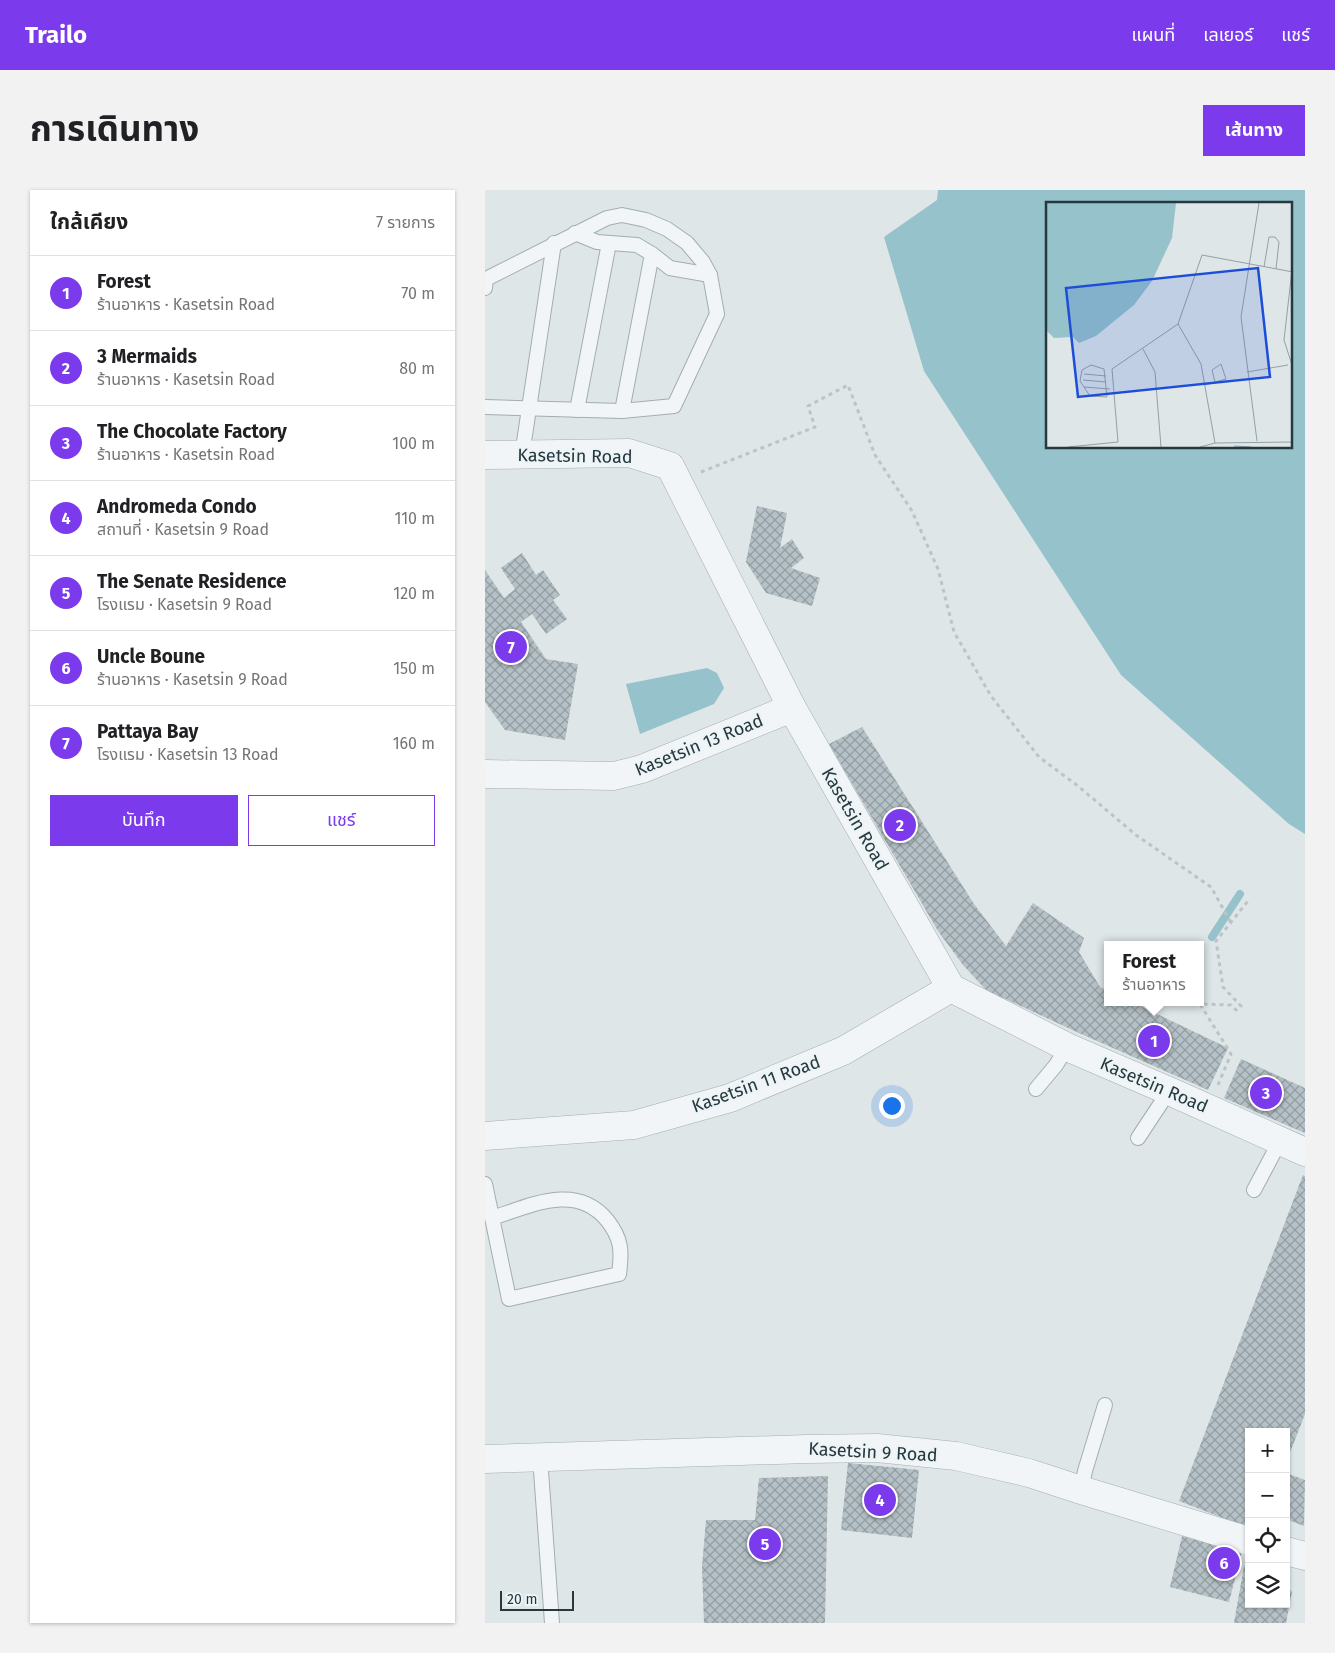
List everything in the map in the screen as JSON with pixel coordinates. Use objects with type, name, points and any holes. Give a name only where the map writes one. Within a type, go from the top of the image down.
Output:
[{"type":"street","name":"Kasetsin Road","points":[[485,455],[629,453],[670,466],[792,708],[951,988],[1067,1047],[1305,1152]]},
{"type":"street","name":"Kasetsin 13 Road","points":[[485,774],[613,776],[627,774],[792,708]]},
{"type":"street","name":"Kasetsin 11 Road","points":[[485,1136],[634,1125],[730,1098],[843,1051],[951,988]]},
{"type":"street","name":"Kasetsin 9 Road","points":[[485,1459],[877,1448],[956,1456],[1029,1473],[1245,1540]]},
{"type":"street","points":[[1290,1552],[1305,1556]]},
{"type":"lane","points":[[485,288],[486,279],[554,243],[607,218],[623,215],[646,220],[667,229],[687,244],[703,262],[710,275],[717,314],[674,406],[622,412],[485,407]]},
{"type":"lane","points":[[575,233],[597,242],[637,245],[653,254],[670,268],[710,275]]},
{"type":"lane","points":[[522,455],[554,243]]},
{"type":"lane","points":[[577,410],[609,243]]},
{"type":"lane","points":[[622,412],[653,254]]},
{"type":"lane","points":[[1037,1089],[1056,1065],[1067,1047]]},
{"type":"lane","points":[[1138,1138],[1169,1091]]},
{"type":"lane","points":[[1254,1190],[1280,1141]]},
{"type":"lane","points":[[485,1184],[492,1218],[509,1299],[619,1274],[622,1254],[615,1230],[600,1212],[587,1203],[563,1198],[543,1201],[492,1218]]},
{"type":"lane","points":[[1081,1490],[1105,1405]]},
{"type":"lane","points":[[540,1457],[552,1623]]},
{"type":"path","points":[[677,481],[815,427],[808,406],[848,385],[875,455],[912,511],[938,569],[954,632],[991,696],[1039,757],[1078,786],[1136,835],[1211,887],[1231,923]]},
{"type":"path","points":[[1204,1004],[1231,1004],[1237,1010],[1241,1006],[1223,987],[1216,941],[1248,900]]},
{"type":"path","points":[[1201,1006],[1231,1054],[1207,1108]]},
{"type":"water","points":[[938,190],[1305,190],[1305,834],[1289,824],[1121,675],[924,371],[884,237],[937,200]]},
{"type":"water","points":[[707,668],[717,673],[724,688],[714,704],[640,734],[626,684]]},
{"type":"building","points":[[757,506],[787,513],[780,548],[792,539],[804,558],[791,568],[820,578],[812,606],[766,593],[746,562]]},
{"type":"building","points":[[522,553],[536,575],[543,570],[560,595],[553,600],[567,619],[546,634],[532,614],[521,622],[546,659],[578,664],[565,740],[505,730],[485,702],[485,570],[504,598],[515,589],[501,568]]},
{"type":"building","points":[[862,727],[974,904],[1006,946],[1033,903],[1084,938],[1079,952],[1100,987],[1104,989],[1104,1006],[1140,1006],[1228,1048],[1208,1090],[986,990],[963,965],[938,931],[829,744]]},
{"type":"building","points":[[1241,1059],[1305,1088],[1305,1133],[1224,1098]]},
{"type":"building","points":[[1303,1175],[1305,1176],[1305,1414],[1290,1453],[1290,1428],[1245,1428],[1245,1526],[1179,1501]]},
{"type":"building","points":[[848,1463],[919,1470],[912,1538],[841,1530]]},
{"type":"building","points":[[1290,1474],[1305,1480],[1304,1526],[1290,1521]]},
{"type":"building","points":[[828,1476],[825,1623],[704,1623],[702,1567],[706,1520],[755,1520],[759,1478]]},
{"type":"building","points":[[1182,1536],[1242,1551],[1229,1602],[1170,1587]]},
{"type":"building","points":[[1244,1566],[1245,1608],[1289,1608],[1286,1623],[1234,1623]]},
{"type":"waterway","points":[[1212,937],[1240,894]]},
{"type":"place","name":"Pattaya Bay","points":[[511,647]]},
{"type":"place","name":"3 Mermaids","points":[[900,825]]},
{"type":"place","name":"Forest","points":[[1154,1041]]},
{"type":"place","name":"The Chocolate Factory","points":[[1266,1093]]},
{"type":"place","name":"Andromeda Condo","points":[[880,1500]]},
{"type":"place","name":"The Senate Residence","points":[[765,1544]]},
{"type":"place","name":"Uncle Boune","points":[[1224,1563]]}]
